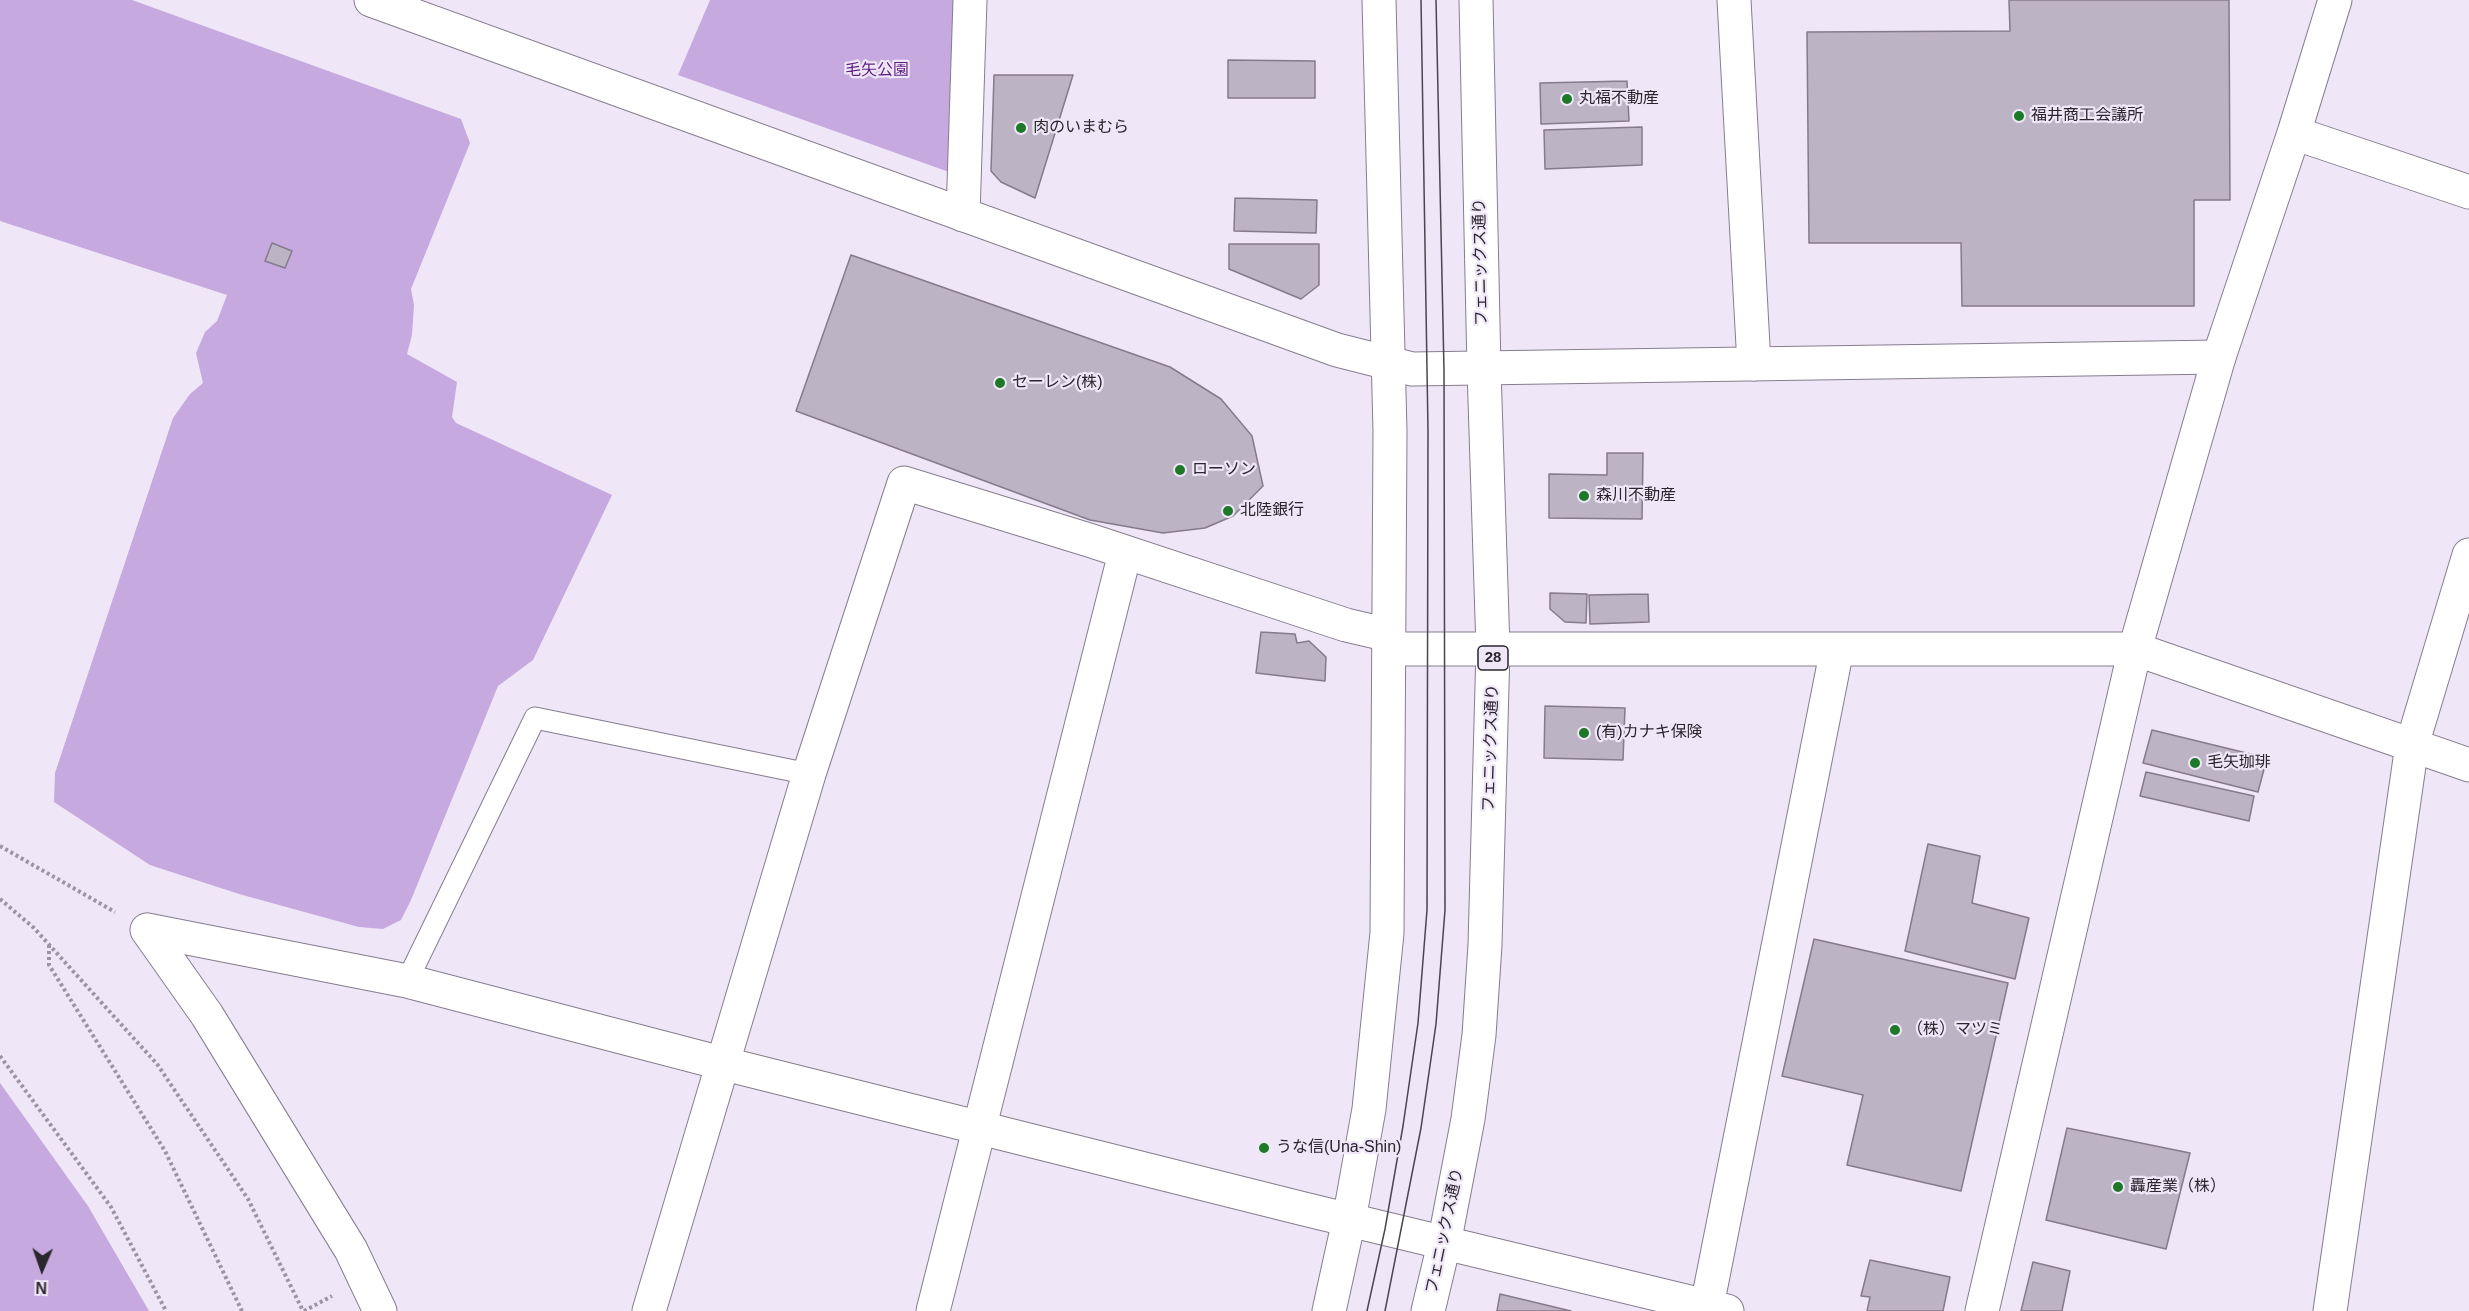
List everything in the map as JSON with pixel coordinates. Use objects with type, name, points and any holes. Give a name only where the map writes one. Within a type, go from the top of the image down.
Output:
[{"type":"street","points":[[371,0],[1338,350],[1412,369],[2219,357]]},
{"type":"street","points":[[963,215],[970,0]]},
{"type":"street","points":[[1329,1311],[1350,1220],[1369,1108],[1387,933],[1389,364],[1379,0]]},
{"type":"street","name":"フェニックス通り","points":[[1428,1311],[1444,1244],[1468,1119],[1479,1035],[1485,945],[1493,649],[1476,0]]},
{"type":"street","points":[[1734,0],[1754,364]]},
{"type":"street","points":[[1982,1311],[2135,649],[2219,357],[2294,133],[2335,0]]},
{"type":"street","points":[[2294,133],[2469,192]]},
{"type":"street","points":[[649,1311],[721,1063],[809,774],[904,483],[1346,625],[1389,642],[1493,649],[2135,649],[2469,765]]},
{"type":"street","points":[[933,1311],[1125,553]]},
{"type":"street","points":[[2330,1311],[2412,745],[2469,555]]},
{"type":"street","points":[[147,930],[407,981],[721,1063],[1713,1309],[1837,649]]},
{"type":"street","points":[[147,930],[207,1015],[351,1250],[380,1311]]},
{"type":"lane","points":[[407,981],[535,718],[809,774]]},
{"type":"path","points":[[0,846],[147,930]]},
{"type":"path","points":[[0,899],[34,928],[157,1064],[248,1198],[303,1311]]},
{"type":"path","points":[[49,944],[49,965],[165,1151],[242,1311]]},
{"type":"path","points":[[0,1056],[111,1207],[166,1311]]},
{"type":"green space","points":[[0,0],[132,0],[461,119],[470,143],[411,289],[414,305],[412,335],[407,354],[457,382],[452,417],[456,423],[612,495],[533,660],[498,686],[401,920],[383,929],[359,927],[239,894],[150,865],[54,802],[55,773],[173,418],[190,394],[203,383],[196,353],[205,332],[217,321],[227,295],[0,221]]},
{"type":"green space","name":"毛矢公園","points":[[710,0],[953,0],[949,172],[678,75]]},
{"type":"green space","points":[[0,1083],[88,1206],[149,1311],[0,1311]]},
{"type":"building","name":"福井商工会議所","points":[[2009,0],[2229,0],[2230,200],[2194,200],[2194,306],[1962,306],[1961,243],[1809,243],[1807,32],[2010,31]]},
{"type":"building","points":[[1228,60],[1315,61],[1315,98],[1228,98]]},
{"type":"building","points":[[994,75],[1073,75],[1035,198],[1001,182],[991,171]]},
{"type":"building","points":[[1627,81],[1629,121],[1541,124],[1540,83]]},
{"type":"building","points":[[1642,127],[1642,165],[1545,169],[1544,130]]},
{"type":"building","points":[[1235,198],[1317,200],[1316,233],[1234,231]]},
{"type":"building","points":[[272,243],[292,251],[285,268],[265,261]]},
{"type":"building","points":[[1229,244],[1319,244],[1319,285],[1301,299],[1229,269]]},
{"type":"building","name":"セーレン(株)","points":[[851,255],[1170,367],[1221,399],[1252,436],[1263,486],[1233,516],[1205,528],[1163,533],[1090,520],[796,411]]},
{"type":"building","points":[[1607,453],[1643,453],[1642,519],[1549,518],[1549,474],[1607,475]]},
{"type":"building","points":[[1550,593],[1587,594],[1586,623],[1565,622],[1550,609]]},
{"type":"building","points":[[1648,594],[1649,622],[1590,624],[1589,595]]},
{"type":"building","points":[[1261,632],[1295,634],[1297,643],[1309,641],[1326,657],[1325,681],[1256,673]]},
{"type":"building","name":"(有)カナキ保険","points":[[1545,706],[1625,708],[1623,760],[1544,758]]},
{"type":"building","points":[[2152,730],[2267,758],[2258,792],[2143,763]]},
{"type":"building","points":[[2146,772],[2254,796],[2249,821],[2140,796]]},
{"type":"building","points":[[1928,844],[1980,856],[1972,903],[2029,918],[2015,979],[1905,951]]},
{"type":"building","name":"（株）マツミ","points":[[1814,939],[2008,983],[1961,1191],[1847,1165],[1863,1095],[1782,1076]]},
{"type":"building","name":"轟産業（株）","points":[[2067,1128],[2190,1153],[2166,1249],[2046,1220]]},
{"type":"building","points":[[1870,1260],[1950,1277],[1943,1311],[1867,1311],[1870,1297],[1861,1296]]},
{"type":"building","points":[[2033,1262],[2070,1271],[2062,1311],[2021,1311]]},
{"type":"building","points":[[1500,1294],[1571,1311],[1497,1311]]},
{"type":"tram line","points":[[1367,1311],[1385,1229],[1403,1126],[1418,1023],[1427,910],[1428,431],[1421,0]]},
{"type":"tram line","points":[[1385,1311],[1421,1128],[1436,1024],[1445,910],[1444,370],[1436,0]]},
{"type":"place","name":"丸福不動産","points":[[1567,99]]},
{"type":"place","name":"福井商工会議所","points":[[2019,116]]},
{"type":"place","name":"肉のいまむら","points":[[1021,128]]},
{"type":"place","name":"セーレン(株)","points":[[1000,383]]},
{"type":"place","name":"ローソン","points":[[1180,470]]},
{"type":"place","name":"森川不動産","points":[[1584,496]]},
{"type":"place","name":"北陸銀行","points":[[1228,511]]},
{"type":"place","name":"(有)カナキ保険","points":[[1584,733]]},
{"type":"place","name":"毛矢珈琲","points":[[2195,763]]},
{"type":"place","name":"（株）マツミ","points":[[1895,1030]]},
{"type":"place","name":"うな信(Una-Shin)","points":[[1264,1148]]},
{"type":"place","name":"轟産業（株）","points":[[2118,1187]]}]
